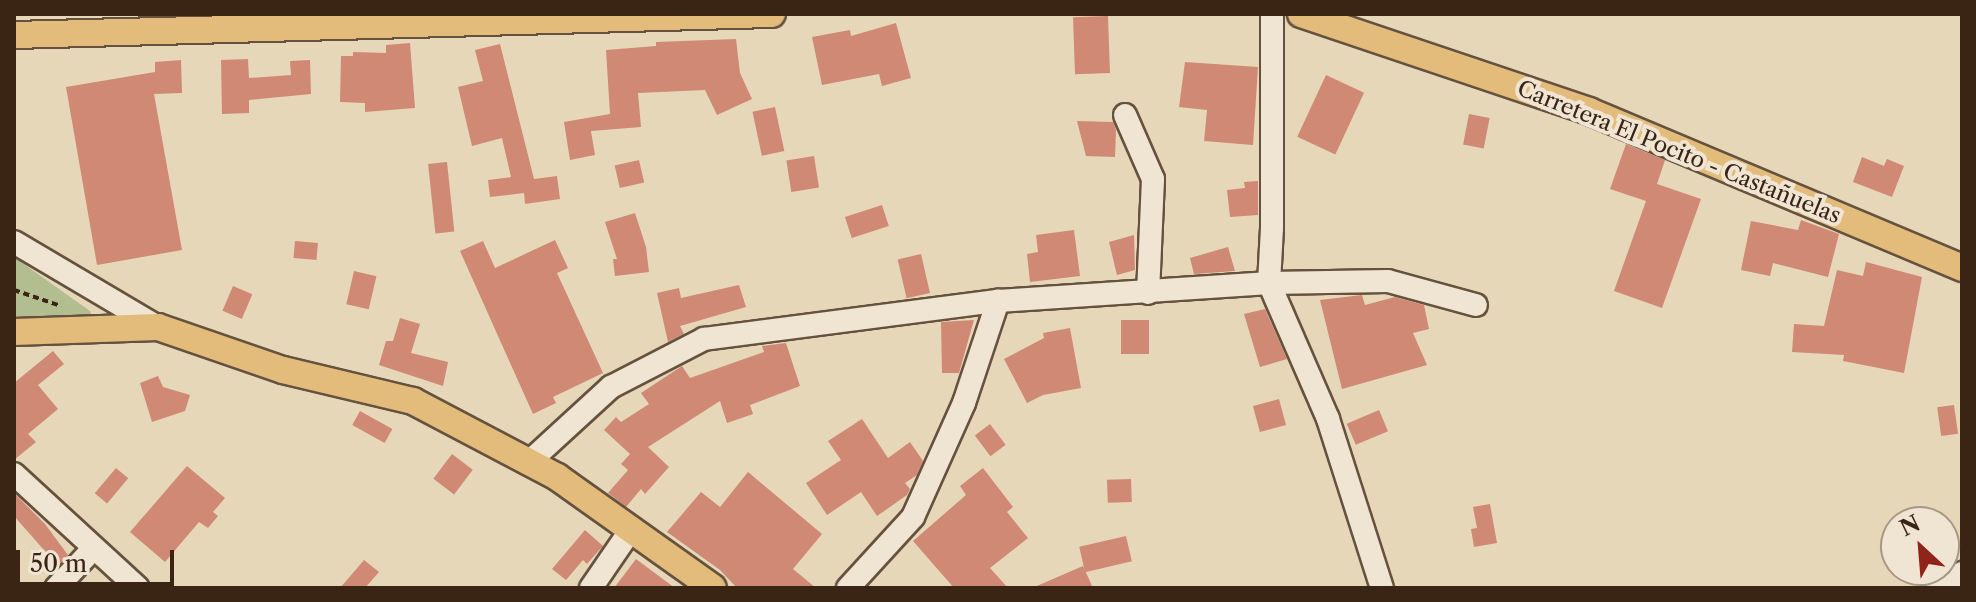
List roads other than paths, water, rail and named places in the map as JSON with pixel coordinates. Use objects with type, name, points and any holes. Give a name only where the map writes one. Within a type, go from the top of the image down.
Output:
[{"type":"main road","points":[[14,35],[772,14]]},
{"type":"main road","name":"Carretera El Pocito - Castañuelas","points":[[1301,14],[1589,111],[1962,268]]},
{"type":"main road","points":[[14,332],[158,327],[283,370],[413,401],[557,477],[713,588]]},
{"type":"street","points":[[1272,14],[1269,283],[1328,419],[1382,588]]},
{"type":"street","points":[[1125,115],[1153,179],[1148,293]]},
{"type":"street","points":[[14,242],[158,327]]},
{"type":"street","points":[[528,463],[611,387],[704,339],[998,301],[1269,283],[1388,281],[1476,305]]},
{"type":"street","points":[[848,588],[913,517],[964,403],[998,301]]},
{"type":"street","points":[[14,474],[138,588]]},
{"type":"street","points":[[591,588],[630,531]]},
{"type":"street","points":[[56,588],[94,548]]},
{"type":"street","points":[[1937,588],[1962,573]]}]
